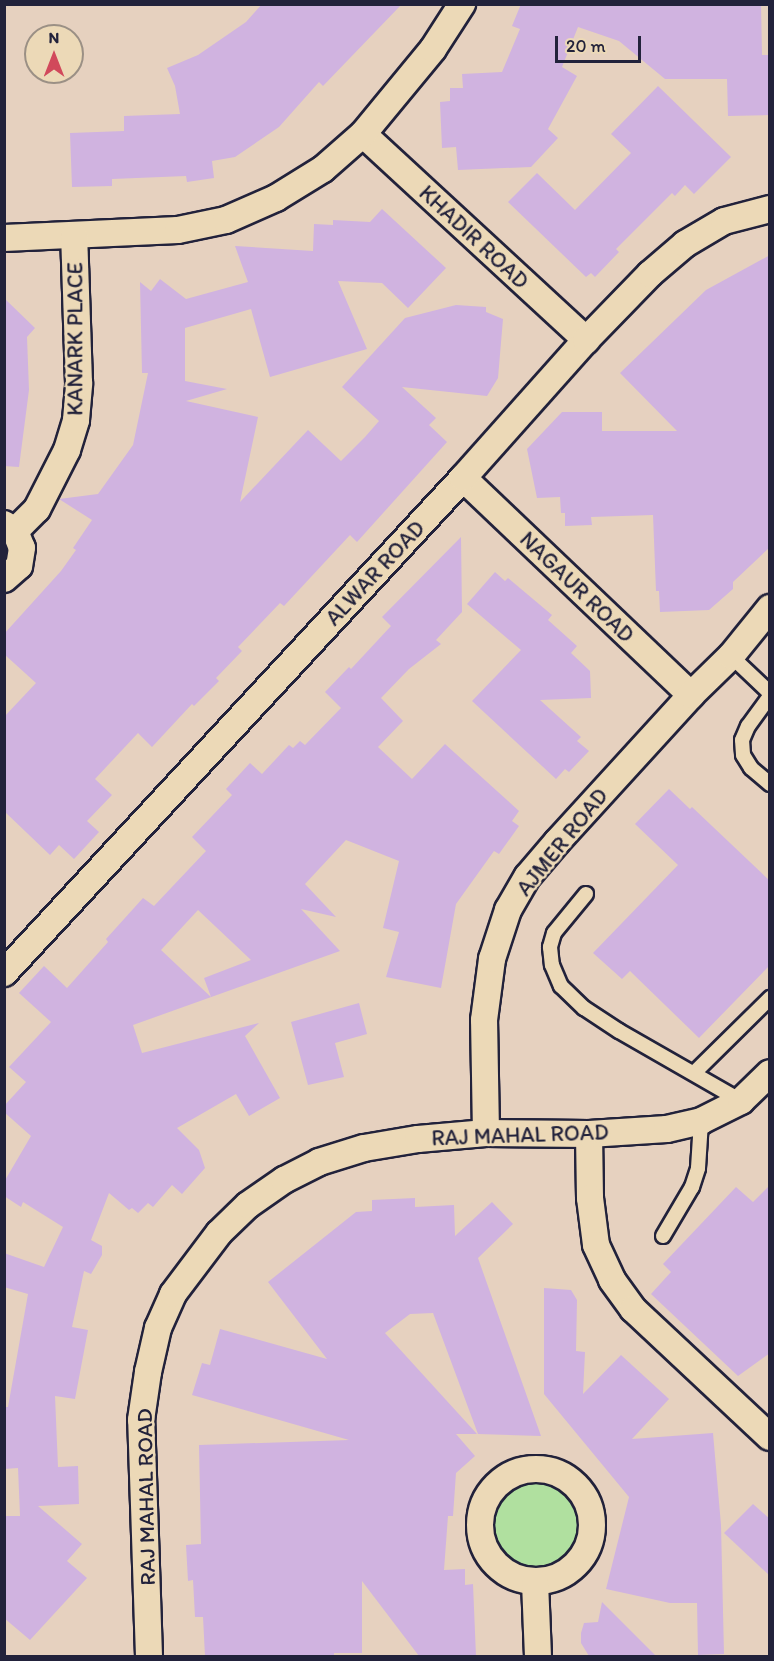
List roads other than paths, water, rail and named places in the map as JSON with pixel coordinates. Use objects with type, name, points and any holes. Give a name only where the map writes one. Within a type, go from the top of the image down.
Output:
[{"type":"street","points":[[4,238],[178,230],[226,220],[276,198],[323,169],[363,134],[434,49],[462,4]]},
{"type":"street","name":"KHADIR ROAD","points":[[363,134],[586,340]]},
{"type":"street","name":"ALWAR ROAD","points":[[4,973],[463,478],[586,340],[650,274],[685,244],[724,221],[770,209]]},
{"type":"street","name":"KANARK PLACE","points":[[4,579],[19,566],[22,558],[20,539],[10,528],[37,509],[67,450],[76,420],[79,383],[74,236]]},
{"type":"street","name":"NAGAUR ROAD","points":[[463,478],[691,695]]},
{"type":"street","name":"AJMER ROAD","points":[[486,1133],[484,1020],[492,959],[508,910],[528,876],[556,842],[691,695],[732,656],[769,608]]},
{"type":"street","name":"RAJ MAHAL ROAD","points":[[149,1656],[141,1420],[158,1328],[173,1294],[219,1233],[248,1205],[284,1180],[319,1162],[364,1148],[418,1139],[486,1133],[589,1134],[667,1129],[701,1121],[741,1101],[768,1076]]},
{"type":"street","points":[[589,1134],[590,1198],[596,1245],[612,1280],[633,1309],[770,1437]]},
{"type":"street","points":[[530,1470],[544,1470],[558,1473],[580,1490],[588,1502],[593,1530],[590,1544],[574,1567],[563,1575],[535,1582],[508,1574],[488,1555],[480,1528],[481,1514],[485,1501],[504,1480],[530,1470]]},
{"type":"street","points":[[535,1582],[538,1656]]},
{"type":"lane","points":[[732,656],[770,694],[748,726],[742,740],[743,755],[770,784]]},
{"type":"lane","points":[[586,894],[554,933],[550,947],[552,965],[561,986],[584,1008],[619,1032],[741,1101]]},
{"type":"lane","points":[[694,1074],[770,998]]},
{"type":"lane","points":[[663,1236],[692,1187],[698,1168],[701,1121]]}]
